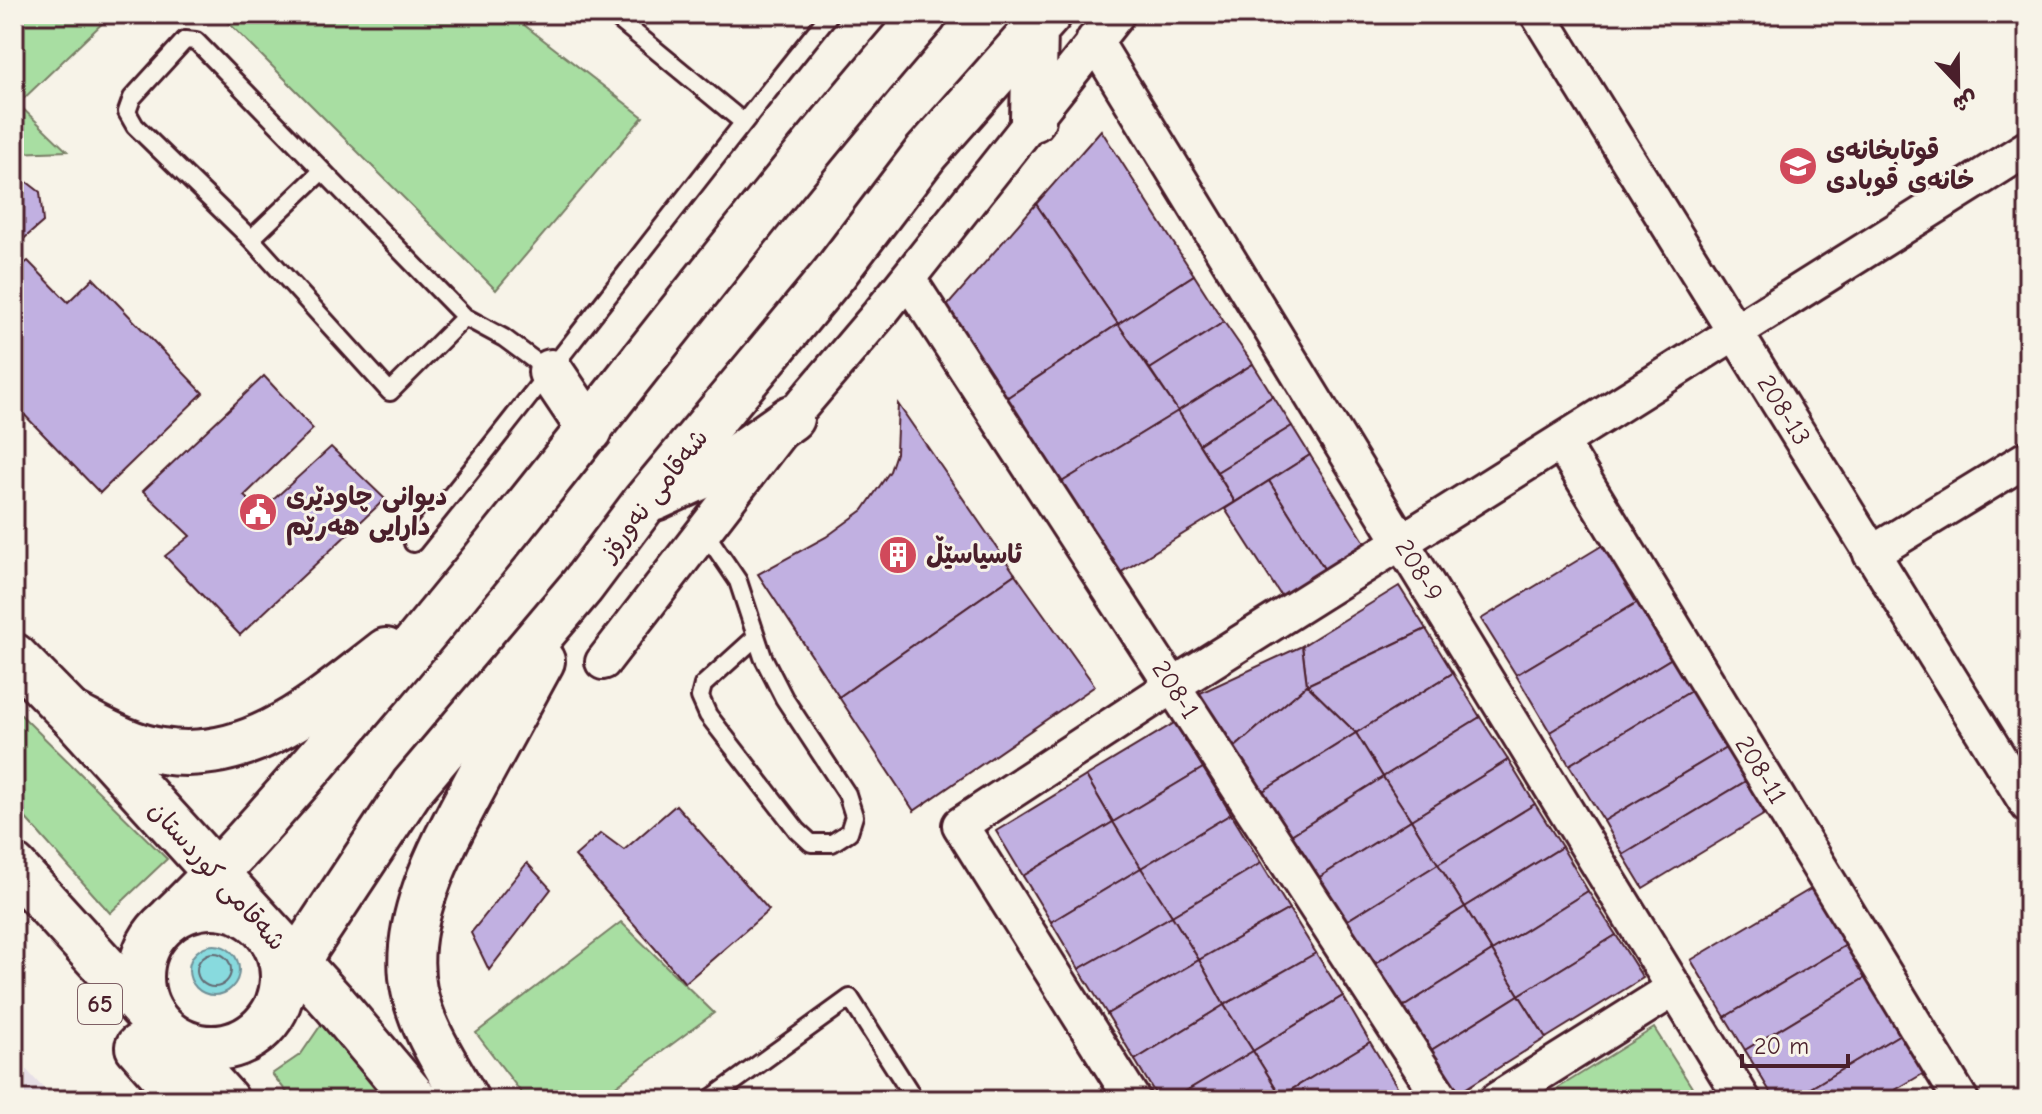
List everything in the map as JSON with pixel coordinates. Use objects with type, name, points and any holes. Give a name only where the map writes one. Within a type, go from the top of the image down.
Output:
[{"type":"main road","points":[[171,918],[193,908],[218,906],[242,912],[263,926],[277,946],[284,970],[290,978],[274,1014],[259,1031],[239,1043],[218,1049],[195,1047],[174,1038],[156,1023],[145,1003],[140,981],[143,958],[153,936],[248,840],[455,599],[843,108],[925,14]]},
{"type":"main road","points":[[1033,119],[1042,22]]},
{"type":"main road","name":"شەقامی نەورۆز","points":[[290,978],[413,786],[582,586],[645,502],[834,274],[926,153],[1042,22]]},
{"type":"main road","points":[[551,372],[590,430]]},
{"type":"main road","points":[[645,502],[722,467],[791,418]]},
{"type":"main road","points":[[466,1100],[425,1026],[414,990],[410,949],[429,879],[445,841],[582,586]]},
{"type":"main road","points":[[71,714],[131,743],[161,751],[210,752],[246,743],[285,725],[306,711],[455,599]]},
{"type":"main road","name":"شەقامی کوردستان","points":[[14,656],[71,714],[263,926]]},
{"type":"main road","name":"65","points":[[14,867],[226,1100]]},
{"type":"main road","name":"65","points":[[14,907],[185,1100]]},
{"type":"main road","name":"شەقامی کوردستان","points":[[290,978],[416,1100]]},
{"type":"street","points":[[603,662],[791,418],[908,279],[1117,14]]},
{"type":"street","name":"208-13","points":[[1538,14],[1871,554],[2019,770],[2028,805]]},
{"type":"street","name":"208-9","points":[[1094,40],[1743,1100]]},
{"type":"street","points":[[1133,1100],[960,825],[1172,686],[2028,148]]},
{"type":"street","name":"208-1","points":[[908,279],[1442,1100]]},
{"type":"street","name":"208-11","points":[[1561,442],[1961,1100]]},
{"type":"street","points":[[1871,554],[2028,458]]},
{"type":"street","points":[[1497,1100],[1675,988]]},
{"type":"lane","points":[[612,14],[743,122]]},
{"type":"lane","points":[[413,543],[551,372],[830,14]]},
{"type":"lane","points":[[465,317],[390,392],[251,239],[135,126],[127,112],[132,98],[185,40],[196,41],[465,317],[504,338],[551,372]]},
{"type":"lane","points":[[251,239],[321,172]]},
{"type":"lane","points":[[704,531],[738,581],[756,637],[784,698],[847,794],[854,816],[849,832],[832,843],[811,843],[797,830],[708,715],[700,697],[703,685],[756,637]]},
{"type":"lane","points":[[709,1100],[850,998],[915,1100]]},
{"type":"shaded area","points":[[14,1056],[54,1100],[14,1100]]},
{"type":"green space","points":[[14,14],[112,14],[18,104],[67,151],[14,153]]},
{"type":"green space","points":[[220,14],[510,14],[643,117],[496,290]]},
{"type":"green space","points":[[14,708],[167,859],[110,913],[14,805]]},
{"type":"green space","points":[[621,922],[714,1013],[597,1100],[527,1100],[476,1033]]},
{"type":"green space","points":[[323,1022],[383,1100],[293,1100],[272,1074],[301,1054]]},
{"type":"green space","points":[[1654,1028],[1700,1100],[1539,1100]]},
{"type":"water","points":[[214,945],[232,952],[239,970],[232,988],[214,995],[196,988],[189,970],[196,952]]},
{"type":"building","points":[[1101,130],[1194,275],[1118,324],[1036,204]]},
{"type":"building","points":[[14,172],[40,192],[43,222],[19,243],[14,243]]},
{"type":"building","points":[[1036,204],[1118,324],[1002,401],[941,313]]},
{"type":"building","points":[[28,261],[68,302],[93,278],[203,393],[100,493],[14,404],[14,263],[19,268]]},
{"type":"building","points":[[1194,275],[1224,322],[1150,369],[1118,324]]},
{"type":"building","points":[[1224,322],[1253,364],[1178,411],[1150,369]]},
{"type":"building","points":[[1118,324],[1178,411],[1057,485],[1002,401]]},
{"type":"building","points":[[1253,364],[1273,396],[1199,444],[1178,411]]},
{"type":"building","points":[[264,376],[313,429],[244,496],[261,511],[331,447],[385,499],[240,635],[165,556],[190,536],[143,491]]},
{"type":"building","points":[[1273,396],[1292,426],[1217,472],[1199,444]]},
{"type":"building","name":"ئاسیاسێڵ","points":[[898,404],[1015,574],[839,697],[758,574],[826,537],[863,510],[890,471],[896,453]]},
{"type":"building","points":[[1178,411],[1235,502],[1110,579],[1057,485]]},
{"type":"building","points":[[1292,426],[1310,455],[1235,502],[1217,472]]},
{"type":"building","points":[[1310,455],[1367,546],[1326,572],[1269,481]]},
{"type":"building","points":[[1269,481],[1326,572],[1283,599],[1225,509]]},
{"type":"building","points":[[1603,545],[1638,602],[1516,675],[1481,619]]},
{"type":"building","points":[[1015,574],[1095,686],[914,811],[839,697]]},
{"type":"building","points":[[1399,586],[1426,629],[1307,685],[1302,646]]},
{"type":"building","points":[[1638,602],[1672,658],[1550,732],[1516,675]]},
{"type":"building","points":[[1426,629],[1453,673],[1356,733],[1307,685]]},
{"type":"building","points":[[1302,646],[1307,685],[1233,749],[1183,701]]},
{"type":"building","points":[[1672,658],[1691,691],[1569,765],[1550,732]]},
{"type":"building","points":[[1453,673],[1480,717],[1383,777],[1356,733]]},
{"type":"building","points":[[1307,685],[1356,733],[1260,793],[1233,749]]},
{"type":"building","points":[[1691,691],[1726,748],[1604,821],[1569,765]]},
{"type":"building","points":[[1480,717],[1508,760],[1411,820],[1383,777]]},
{"type":"building","points":[[1176,722],[1203,768],[1113,822],[1086,776]]},
{"type":"building","points":[[1356,733],[1383,777],[1288,837],[1260,793]]},
{"type":"building","points":[[1726,748],[1746,781],[1623,855],[1604,821]]},
{"type":"building","points":[[1508,760],[1535,804],[1438,864],[1411,820]]},
{"type":"building","points":[[1203,768],[1231,814],[1141,868],[1113,822]]},
{"type":"building","points":[[1086,776],[1113,822],[1023,876],[996,831]]},
{"type":"building","points":[[1383,777],[1411,820],[1315,880],[1288,837]]},
{"type":"building","points":[[1746,781],[1765,814],[1643,888],[1623,855]]},
{"type":"building","points":[[1535,804],[1562,847],[1465,907],[1438,864]]},
{"type":"building","points":[[676,805],[769,910],[685,983],[575,856],[601,833],[624,850]]},
{"type":"building","points":[[1231,814],[1261,863],[1172,916],[1141,868]]},
{"type":"building","points":[[1411,820],[1438,864],[1343,923],[1315,880]]},
{"type":"building","points":[[1113,822],[1141,868],[1051,922],[1023,876]]},
{"type":"building","points":[[1562,847],[1588,891],[1492,951],[1465,907]]},
{"type":"building","points":[[527,863],[551,889],[489,970],[471,933]]},
{"type":"building","points":[[1261,863],[1289,909],[1199,960],[1172,916]]},
{"type":"building","points":[[1438,864],[1465,907],[1370,967],[1343,923]]},
{"type":"building","points":[[1141,868],[1172,916],[1079,969],[1051,922]]},
{"type":"building","points":[[1814,887],[1848,944],[1725,1017],[1691,960]]},
{"type":"building","points":[[1588,891],[1616,935],[1519,995],[1492,951]]},
{"type":"building","points":[[1465,907],[1492,951],[1397,1011],[1370,967]]},
{"type":"building","points":[[1289,909],[1316,953],[1224,1005],[1199,960]]},
{"type":"building","points":[[1172,916],[1199,960],[1107,1014],[1079,969]]},
{"type":"building","points":[[1616,935],[1643,978],[1546,1038],[1519,995]]},
{"type":"building","points":[[1848,944],[1868,976],[1745,1050],[1725,1017]]},
{"type":"building","points":[[1492,951],[1519,995],[1425,1054],[1397,1011]]},
{"type":"building","points":[[1316,953],[1343,996],[1253,1051],[1224,1005]]},
{"type":"building","points":[[1199,960],[1224,1005],[1135,1060],[1107,1014]]},
{"type":"building","points":[[1868,976],[1902,1033],[1791,1100],[1775,1100],[1745,1050]]},
{"type":"building","points":[[1519,995],[1546,1038],[1452,1097],[1425,1054]]},
{"type":"building","points":[[1343,996],[1370,1042],[1281,1096],[1253,1051]]},
{"type":"building","points":[[1224,1005],[1253,1051],[1171,1100],[1159,1100],[1135,1060]]},
{"type":"building","points":[[1902,1033],[1926,1072],[1878,1100],[1791,1100]]},
{"type":"building","points":[[1370,1042],[1398,1088],[1378,1100],[1283,1100],[1281,1096]]},
{"type":"building","points":[[1253,1051],[1281,1096],[1275,1100],[1171,1100]]},
{"type":"building","points":[[1398,1088],[1406,1100],[1378,1100]]},
{"type":"place","name":"قوتابخانەی خانەی قوبادی","points":[[1798,166]]},
{"type":"place","name":"دیوانی چاودێری دارایی هەرێم","points":[[258,512]]},
{"type":"place","name":"ئاسیاسێڵ","points":[[898,555]]}]
